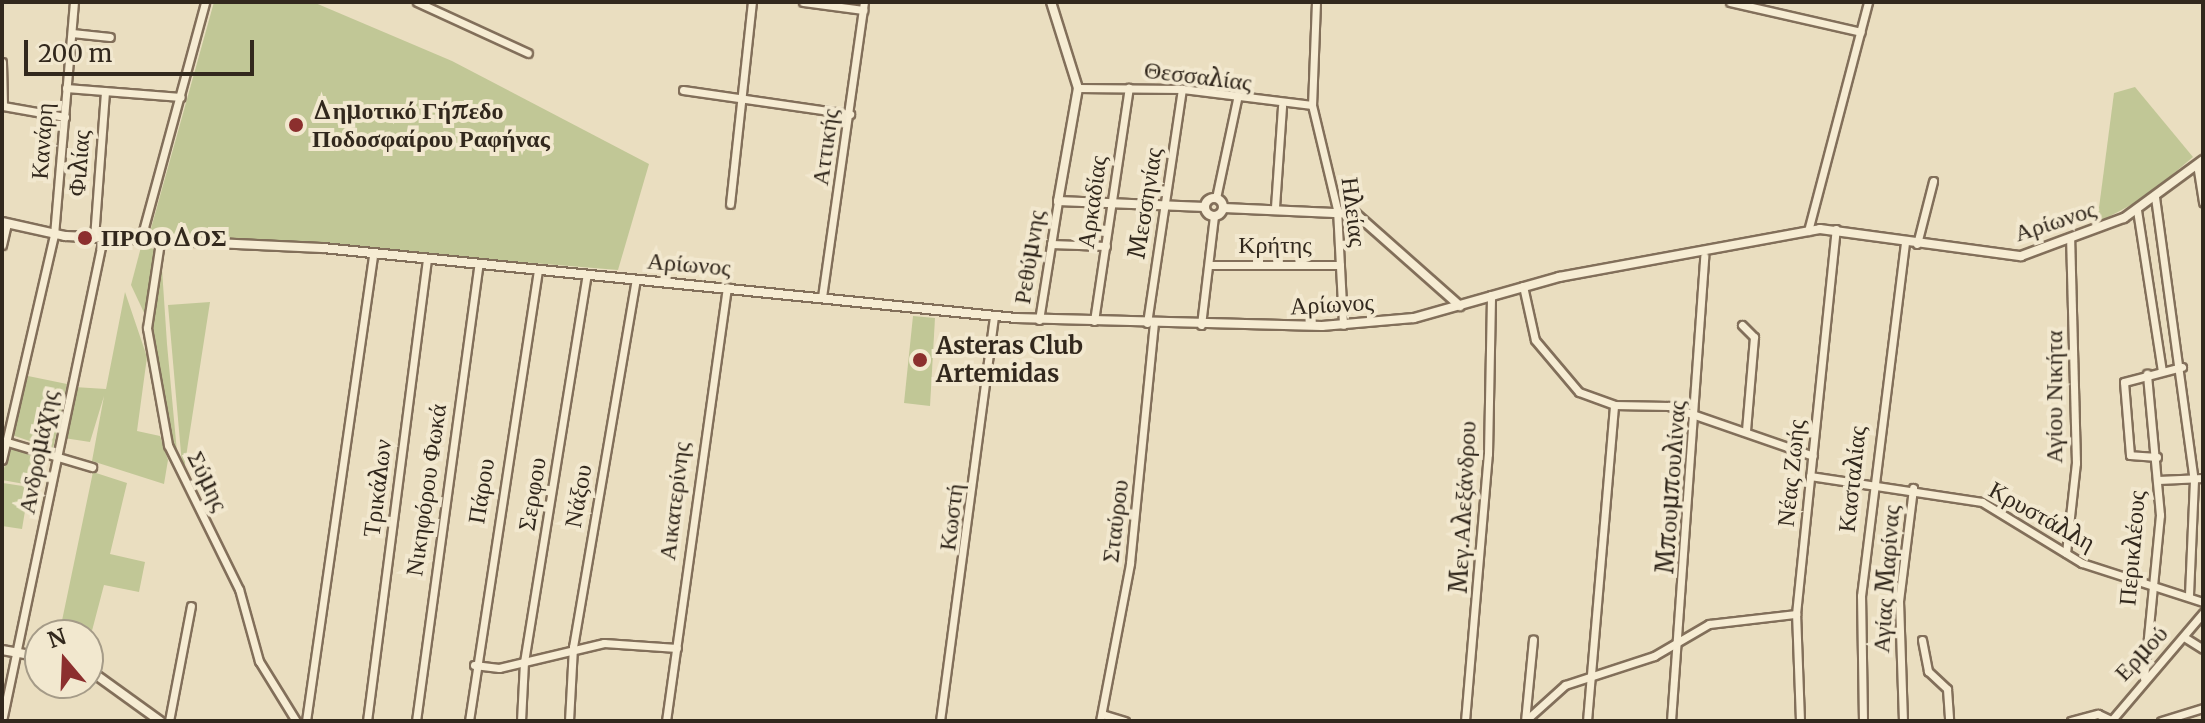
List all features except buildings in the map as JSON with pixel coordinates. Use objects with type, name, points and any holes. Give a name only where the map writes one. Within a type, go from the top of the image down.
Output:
[{"type":"street","name":"Κανάρη","points":[[2,460],[54,235],[74,2]]},
{"type":"street","points":[[140,242],[205,2]]},
{"type":"street","points":[[417,2],[528,53]]},
{"type":"street","points":[[730,204],[752,2]]},
{"type":"street","points":[[803,2],[864,6]]},
{"type":"street","points":[[1051,2],[1078,88],[1058,201],[1205,207],[1216,198],[1237,99]]},
{"type":"street","name":"Ηλείας","points":[[1316,2],[1312,105],[1337,209],[1343,325]]},
{"type":"street","points":[[1730,2],[1861,32]]},
{"type":"street","points":[[1808,231],[1868,2]]},
{"type":"street","name":"Αττικής","points":[[822,297],[864,6]]},
{"type":"street","points":[[72,33],[110,37]]},
{"type":"street","points":[[2,62],[3,106],[65,117]]},
{"type":"street","points":[[66,88],[181,97]]},
{"type":"street","name":"Θεσσαλίας","points":[[1078,88],[1182,89],[1282,106],[1312,105]]},
{"type":"street","name":"Αρκαδίας","points":[[1094,321],[1129,88]]},
{"type":"street","name":"Μεσσηνίας","points":[[1150,323],[1182,89]]},
{"type":"street","points":[[683,90],[850,114]]},
{"type":"street","name":"Φιλίας","points":[[98,238],[105,91]]},
{"type":"street","points":[[1275,207],[1282,106]]},
{"type":"street","points":[[2200,162],[2203,203]]},
{"type":"street","name":"Αρίωνος","points":[[4,223],[54,235],[373,254],[1039,320],[1343,325],[1460,306],[1523,286],[1704,256],[1808,231],[1836,229],[2016,257],[2070,240],[2137,210],[2200,162]]},
{"type":"street","points":[[1917,244],[1933,181]]},
{"type":"street","points":[[2155,197],[2182,367],[2194,480],[2189,595]]},
{"type":"street","points":[[1216,198],[1224,208]]},
{"type":"street","name":"Ρεθύμνης","points":[[1039,320],[1058,201]]},
{"type":"street","points":[[1205,207],[1214,216]]},
{"type":"street","points":[[1201,325],[1214,216],[1224,208],[1337,209],[1373,224],[1413,270],[1460,306]]},
{"type":"street","points":[[2137,210],[2162,371]]},
{"type":"street","points":[[2,245],[4,223]]},
{"type":"street","name":"Νέας Ζωής","points":[[1800,721],[1796,614],[1836,229]]},
{"type":"street","name":"Ανδρομάχης","points":[[2,721],[18,653],[98,238]]},
{"type":"street","name":"Αγίου Νικήτα","points":[[2066,553],[2076,463],[2070,240]]},
{"type":"street","name":"Σύμης","points":[[160,242],[147,328],[168,445],[239,589],[259,661],[296,721]]},
{"type":"street","name":"Κασταλίας","points":[[1863,721],[1859,643],[1871,481],[1905,242]]},
{"type":"street","points":[[1051,244],[1106,246]]},
{"type":"street","points":[[306,721],[373,254]]},
{"type":"street","name":"Μπουμπουλίνας","points":[[1671,721],[1682,637],[1704,256]]},
{"type":"street","name":"Τρικάλων","points":[[367,721],[427,260]]},
{"type":"street","name":"Νικηφόρου Φωκά","points":[[416,721],[479,264]]},
{"type":"street","name":"Κρήτης","points":[[1210,265],[1340,265]]},
{"type":"street","name":"Πάρου","points":[[469,721],[474,665],[538,269]]},
{"type":"street","name":"Σερφου","points":[[521,721],[524,662],[587,275]]},
{"type":"street","name":"Νάξου","points":[[569,721],[573,647],[636,280]]},
{"type":"street","points":[[1523,286],[1531,331],[1557,369],[1579,392],[1614,405],[1669,406],[1813,456]]},
{"type":"street","name":"Αικατερίνης","points":[[666,721],[727,287]]},
{"type":"street","name":"Μεγ.Αλεξάνδρου","points":[[1465,721],[1488,454],[1491,295]]},
{"type":"street","name":"Κωστή","points":[[940,721],[994,316]]},
{"type":"street","name":"Σταύρου","points":[[1101,718],[1151,409],[1150,323]]},
{"type":"street","points":[[1742,325],[1754,337],[1746,431]]},
{"type":"street","points":[[2157,457],[2129,453],[2124,382],[2182,367]]},
{"type":"street","name":"Περικλέους","points":[[2144,678],[2158,480],[2147,374]]},
{"type":"street","points":[[1587,721],[1594,675],[1614,405]]},
{"type":"street","points":[[4,441],[92,467]]},
{"type":"street","name":"Κρυστάλλη","points":[[1810,476],[1913,488],[1995,508],[2066,553],[2203,602]]},
{"type":"street","points":[[2158,480],[2203,478]]},
{"type":"street","name":"Αγίας Μαρίνας","points":[[1903,721],[1899,601],[1913,488]]},
{"type":"street","points":[[169,721],[191,606]]},
{"type":"street","name":"Ερμού","points":[[2071,721],[2098,714],[2111,721],[2144,678],[2203,613]]},
{"type":"street","points":[[1525,721],[1565,685],[1654,656],[1682,637],[1733,618],[1796,614]]},
{"type":"street","points":[[2184,637],[2203,649]]},
{"type":"street","points":[[1525,721],[1533,639]]},
{"type":"street","points":[[1922,640],[1928,671],[1947,689],[1949,721]]},
{"type":"street","points":[[474,665],[524,662],[573,647],[677,648]]},
{"type":"street","points":[[2,650],[24,654]]},
{"type":"street","points":[[104,681],[160,721]]},
{"type":"street","points":[[2161,721],[2203,708]]},
{"type":"street","points":[[1101,718],[1125,721]]},
{"type":"green space","points":[[214,2],[313,2],[452,61],[649,164],[618,270],[150,232]]},
{"type":"green space","points":[[2135,87],[2193,157],[2146,197],[2097,223],[2114,93]]},
{"type":"green space","points":[[141,247],[156,249],[147,319],[131,285]]},
{"type":"green space","points":[[162,269],[167,344],[178,463],[150,329]]},
{"type":"green space","points":[[125,292],[147,357],[137,431],[160,436],[168,460],[164,484],[92,461],[104,396],[90,442],[64,438],[74,387],[106,389]]},
{"type":"green space","points":[[210,302],[183,476],[168,305]]},
{"type":"green space","name":"Asteras Club Artemidas","points":[[913,316],[935,318],[930,406],[904,403]]},
{"type":"green space","points":[[28,376],[67,384],[53,449],[12,435]]},
{"type":"green space","points":[[8,446],[39,455],[30,485],[2,480]]},
{"type":"green space","points":[[93,472],[127,483],[110,554],[145,562],[139,592],[104,585],[95,619],[62,619]]},
{"type":"green space","points":[[3,483],[29,487],[22,529],[2,526]]},
{"type":"place","name":"Δημοτικό Γήπεδο Ποδοσφαίρου Ραφήνας","points":[[296,125]]},
{"type":"place","name":"ΠΡΟΟΔΟΣ","points":[[85,238]]},
{"type":"place","name":"Asteras Club Artemidas","points":[[920,360]]}]
